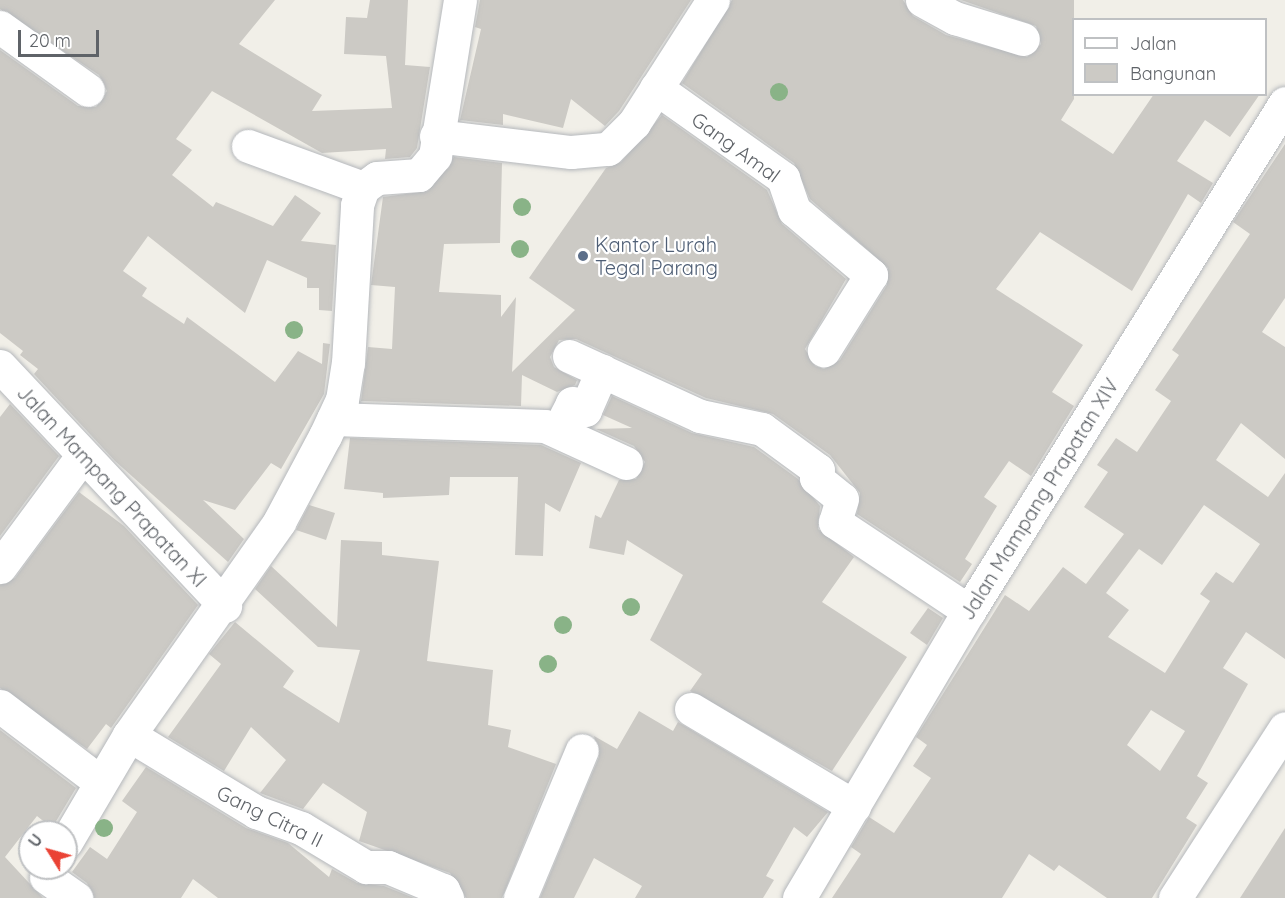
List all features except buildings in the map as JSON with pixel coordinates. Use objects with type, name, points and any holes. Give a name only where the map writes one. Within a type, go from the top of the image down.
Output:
[{"type":"street","points":[[78,821],[129,735],[225,606],[279,522],[333,419],[348,363],[357,205],[363,188],[377,178],[419,175],[435,156],[436,136],[460,0]]},
{"type":"street","points":[[436,136],[571,152],[608,149],[622,139],[713,0]]},
{"type":"street","points":[[922,0],[955,18],[1023,39]]},
{"type":"street","points":[[0,27],[88,90]]},
{"type":"street","name":"Gang Amal","points":[[656,88],[783,178],[794,210],[871,275],[824,350]]},
{"type":"street","name":"Jalan Mampang Prapatan XIV","points":[[799,898],[969,611],[1285,103]]},
{"type":"street","points":[[248,146],[363,188]]},
{"type":"street","points":[[568,356],[700,416],[762,429],[818,470],[816,477],[842,499],[835,522],[969,611]]},
{"type":"street","name":"Jalan Mampang Prapatan XI","points":[[0,366],[225,606]]},
{"type":"street","points":[[558,431],[572,403],[585,410],[602,371]]},
{"type":"street","points":[[333,419],[520,423],[558,431],[626,463]]},
{"type":"street","points":[[0,567],[83,455]]},
{"type":"street","points":[[0,706],[100,782]]},
{"type":"street","points":[[691,709],[854,806]]},
{"type":"street","points":[[1175,898],[1285,728]]},
{"type":"street","name":"Gang Citra II","points":[[129,735],[256,812],[301,828],[366,867],[388,867],[443,891],[447,898]]},
{"type":"street","points":[[520,898],[582,750]]},
{"type":"street","points":[[44,881],[75,898]]},
{"type":"place","name":"Kantor Lurah Tegal Parang","points":[[583,256]]}]
